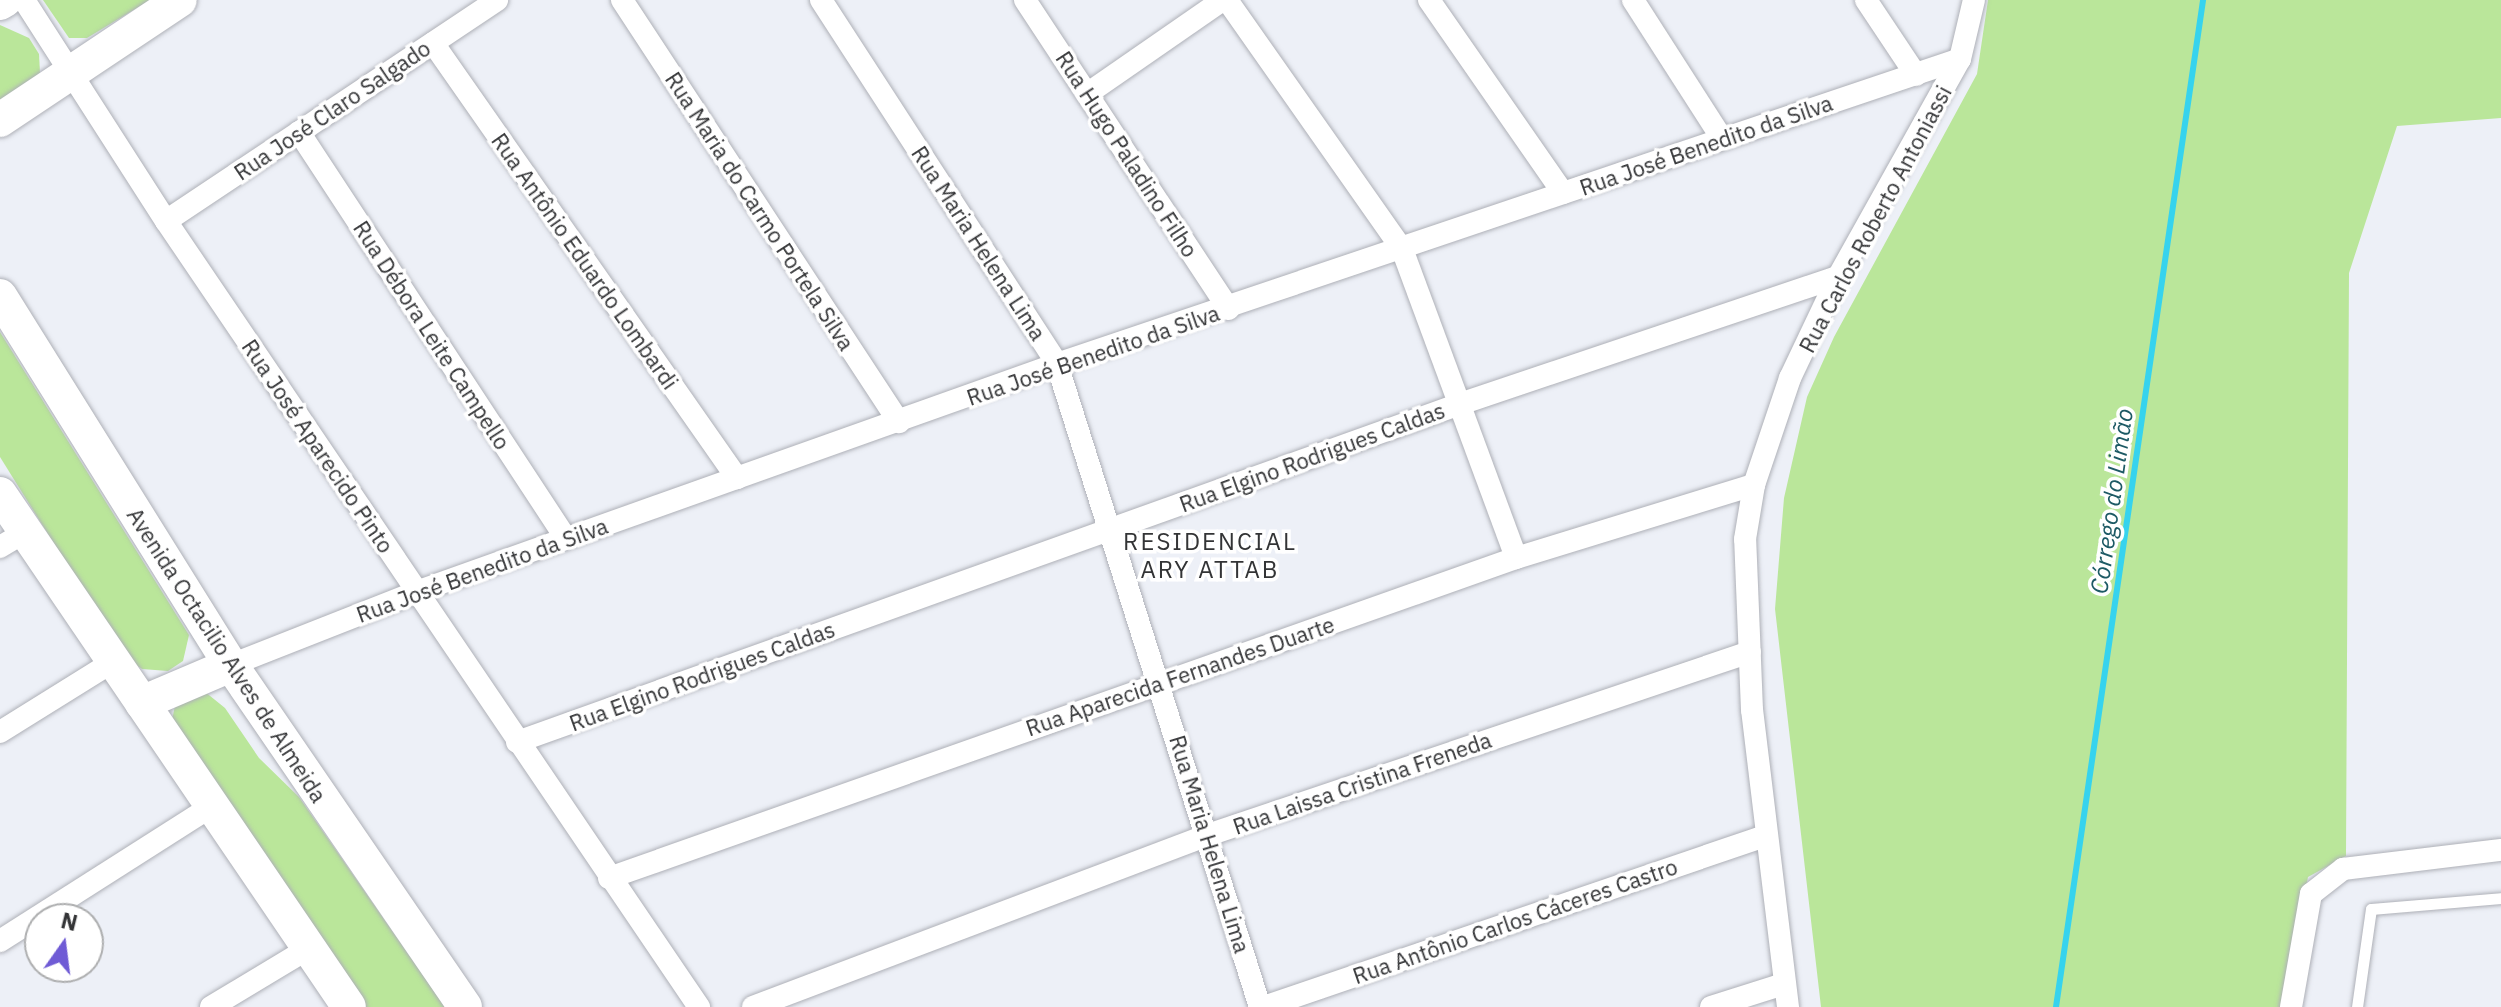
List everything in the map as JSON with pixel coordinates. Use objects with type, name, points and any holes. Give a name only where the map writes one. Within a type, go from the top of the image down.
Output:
[{"type":"main road","points":[[0,3],[5,0]]},
{"type":"main road","points":[[0,120],[180,0]]},
{"type":"main road","name":"Avenida Octacilio Alves de Almeida","points":[[0,296],[231,665],[465,1007]]},
{"type":"main road","points":[[0,494],[12,540],[142,703],[349,1007]]},
{"type":"main road","points":[[142,703],[231,665]]},
{"type":"street","name":"Rua José Aparecido Pinto","points":[[24,0],[166,221],[699,1007]]},
{"type":"street","name":"Rua José Claro Salgado","points":[[166,221],[497,0]]},
{"type":"street","name":"Rua Maria do Carmo Portela Silva","points":[[622,0],[899,422]]},
{"type":"street","name":"Rua Maria Helena Lima","points":[[821,0],[1057,364],[1107,530],[1262,1007]]},
{"type":"street","name":"Rua Hugo Paladino Filho","points":[[1025,0],[1229,309]]},
{"type":"street","points":[[1087,94],[1225,0],[1402,249],[1516,558]]},
{"type":"street","points":[[1429,0],[1563,193]]},
{"type":"street","points":[[1633,0],[1721,137]]},
{"type":"street","points":[[1866,0],[1916,75]]},
{"type":"street","name":"Rua Carlos Roberto Antoniassi","points":[[1788,1007],[1765,836],[1750,652],[1745,539],[1754,485],[1790,378],[1838,277],[1960,59],[1974,0]]},
{"type":"street","name":"Rua Antônio Eduardo Lombardi","points":[[433,43],[737,478]]},
{"type":"street","name":"Rua José Benedito da Silva","points":[[231,665],[416,592],[1057,364],[1229,309],[1721,137],[1960,59]]},
{"type":"street","name":"Rua Débora Leite Campello","points":[[299,132],[566,538]]},
{"type":"street","name":"Rua Elgino Rodrigues Caldas","points":[[517,742],[1460,404],[1838,277]]},
{"type":"street","name":"Rua Aparecida Fernandes Duarte","points":[[609,878],[1516,558],[1754,485]]},
{"type":"street","name":"Rua Laissa Cristina Freneda","points":[[753,1007],[1208,835],[1750,652]]},
{"type":"street","points":[[0,732],[111,663]]},
{"type":"street","points":[[0,941],[212,806]]},
{"type":"street","name":"Rua Antônio Carlos Cáceres Castro","points":[[1262,1007],[1765,836]]},
{"type":"street","points":[[2291,1007],[2311,894],[2343,869],[2501,850]]},
{"type":"street","points":[[211,1007],[309,948]]},
{"type":"street","points":[[1711,1007],[1784,984]]},
{"type":"lane","points":[[2357,1007],[2371,909],[2501,898]]},
{"type":"green space","points":[[43,0],[150,0],[87,38],[69,38]]},
{"type":"green space","points":[[1988,0],[2501,0],[2501,118],[2397,126],[2349,273],[2346,856],[2308,877],[2282,1007],[1821,1007],[1775,609],[1784,498],[1807,397],[1834,337],[1977,74]]},
{"type":"green space","points":[[0,25],[29,38],[39,54],[40,73],[0,110]]},
{"type":"green space","points":[[0,332],[189,635],[183,661],[168,671],[142,669],[124,656],[0,457]]},
{"type":"green space","points":[[199,687],[225,708],[259,758],[299,797],[445,1007],[364,1007],[172,720],[177,696]]},
{"type":"waterway","name":"Córrego do Limão","points":[[2056,1007],[2203,0]]},
{"type":"district","name":"RESIDENCIAL ARY ATTAB","points":[[1210,556]]}]
